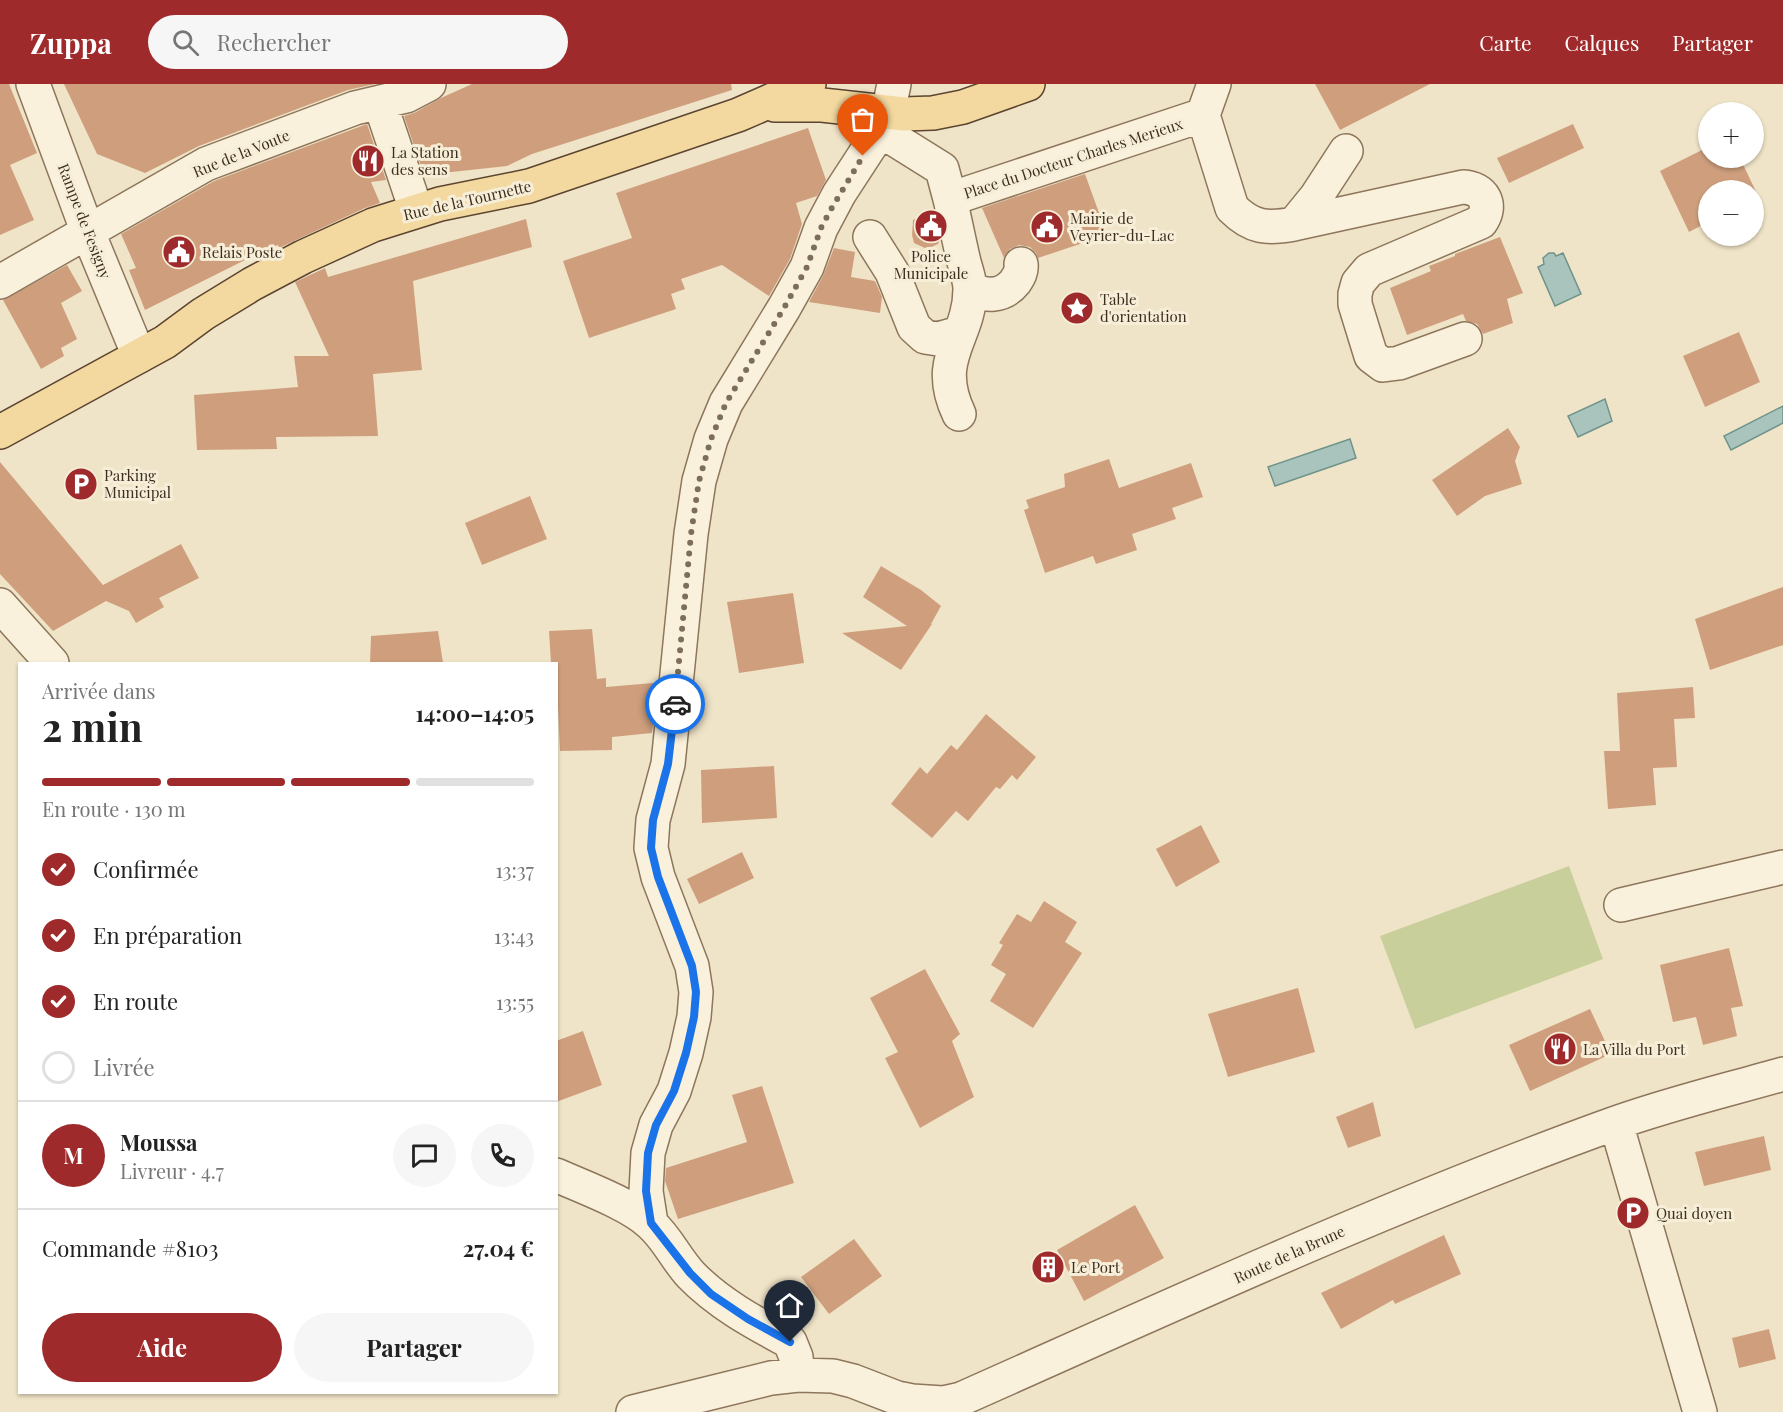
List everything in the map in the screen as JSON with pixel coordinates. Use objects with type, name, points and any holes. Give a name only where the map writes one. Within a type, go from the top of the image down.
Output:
[{"type":"main road","name":"Rue de la Tournette","points":[[0,432],[165,342],[202,314],[252,284],[303,257],[373,225],[416,210],[529,186],[761,105],[809,84]]},
{"type":"main road","name":"Rue de la Tournette","points":[[761,105],[822,105],[933,113],[963,107],[1028,84]]},
{"type":"street","name":"Rampe de Fesigny","points":[[33,84],[87,230],[140,356]]},
{"type":"street","name":"Rue de la Voute","points":[[0,282],[87,230],[206,164],[355,108],[406,96],[429,84]]},
{"type":"street","name":"Place du Docteur Charles Merieux","points":[[887,109],[942,168],[950,198],[1203,115],[1214,84]]},
{"type":"street","points":[[380,103],[416,210]]},
{"type":"street","points":[[651,1223],[646,1191],[648,1153],[656,1125],[674,1091],[686,1053],[694,1017],[696,992],[692,966],[658,877],[651,848],[653,820],[668,764],[691,534],[699,481],[711,439],[726,403],[801,277],[821,228],[887,109]]},
{"type":"street","points":[[1203,115],[1232,208],[1241,217],[1264,227],[1274,228],[1294,224],[1463,187],[1472,187],[1480,191],[1487,207],[1486,215],[1481,222],[1370,270],[1358,283],[1355,294],[1371,356],[1383,365],[1399,363],[1465,339]]},
{"type":"street","points":[[1294,224],[1316,198],[1346,151]]},
{"type":"street","points":[[950,198],[970,288],[967,311],[951,355],[948,376],[951,398],[959,414]]},
{"type":"street","points":[[870,237],[892,272],[914,327],[925,337],[938,339],[959,333]]},
{"type":"street","points":[[970,288],[986,294],[1005,291],[1019,276],[1022,267],[1020,264]]},
{"type":"street","points":[[0,605],[51,662]]},
{"type":"street","points":[[1621,906],[1783,867]]},
{"type":"street","name":"Route de la Brune","points":[[633,1412],[771,1378],[798,1375],[832,1376],[873,1387],[897,1398],[929,1407],[961,1399],[1335,1233],[1482,1173],[1616,1123],[1783,1074]]},
{"type":"street","points":[[1616,1123],[1700,1412]]},
{"type":"street","points":[[558,1176],[620,1204],[651,1223],[690,1273],[711,1294],[748,1319],[790,1342],[796,1358],[798,1375]]},
{"type":"green space","points":[[1569,866],[1603,959],[1415,1029],[1380,936]]},
{"type":"water","points":[[1549,253],[1554,253],[1556,256],[1563,253],[1581,294],[1555,306],[1538,267],[1544,264],[1543,258]]},
{"type":"water","points":[[1605,399],[1612,421],[1578,437],[1568,416]]},
{"type":"water","points":[[1783,406],[1783,423],[1731,450],[1724,436]]},
{"type":"water","points":[[1350,439],[1356,458],[1275,486],[1268,467]]},
{"type":"building","points":[[0,84],[9,84],[37,153],[10,165],[34,220],[0,235]]},
{"type":"building","points":[[64,84],[375,84],[348,90],[199,146],[145,173],[97,154]]},
{"type":"building","points":[[472,84],[731,84],[732,90],[532,154],[507,166],[424,175],[404,116]]},
{"type":"building","points":[[1315,84],[1430,84],[1340,130]]},
{"type":"building","points":[[367,124],[386,180],[371,182],[380,203],[279,248],[278,245],[265,250],[145,310],[129,270],[136,268],[121,234],[214,181]]},
{"type":"building","points":[[1573,124],[1584,148],[1509,183],[1497,158]]},
{"type":"building","points":[[808,128],[826,180],[817,196],[796,203],[802,224],[790,259],[769,296],[722,265],[681,279],[685,289],[671,294],[676,309],[589,338],[563,261],[632,238],[616,193]]},
{"type":"building","points":[[1698,152],[1698,168],[1745,168],[1750,180],[1698,180],[1698,227],[1689,232],[1660,171]]},
{"type":"building","name":"Mairie de Veyrier-du-Lac","points":[[1085,174],[1107,235],[1038,258],[1030,247],[1019,245],[1010,249],[1004,258],[982,208]]},
{"type":"building","points":[[926,214],[935,218],[940,240],[938,244],[927,249],[914,243],[912,235],[913,220]]},
{"type":"building","points":[[526,219],[532,247],[413,281],[422,370],[373,374],[378,436],[276,437],[277,449],[197,450],[194,395],[298,387],[294,356],[329,356],[295,282],[325,268],[328,277]]},
{"type":"building","points":[[1500,237],[1523,293],[1507,299],[1513,323],[1483,334],[1477,324],[1466,321],[1463,314],[1407,335],[1390,288],[1431,271],[1429,266]]},
{"type":"building","points":[[834,248],[855,252],[851,277],[875,281],[882,297],[880,313],[809,302]]},
{"type":"building","points":[[67,265],[82,291],[61,303],[77,339],[61,348],[64,356],[41,369],[3,300]]},
{"type":"building","points":[[1739,332],[1760,382],[1705,407],[1683,356]]},
{"type":"building","points":[[1508,428],[1520,447],[1515,461],[1522,484],[1485,496],[1457,516],[1432,480]]},
{"type":"building","points":[[1109,459],[1119,488],[1191,463],[1203,497],[1172,508],[1176,519],[1132,534],[1137,550],[1096,564],[1093,556],[1045,573],[1024,510],[1029,508],[1026,500],[1065,487],[1064,474]]},
{"type":"building","points":[[0,462],[103,585],[181,544],[199,578],[159,598],[164,607],[136,623],[129,611],[106,601],[53,631],[0,574]]},
{"type":"building","points":[[530,496],[547,539],[482,565],[465,523]]},
{"type":"building","points":[[881,566],[921,590],[941,606],[932,624],[901,670],[842,633],[907,626],[863,597]]},
{"type":"building","points":[[1783,587],[1783,645],[1710,670],[1695,619]]},
{"type":"building","points":[[793,593],[804,663],[739,673],[727,602]]},
{"type":"building","points":[[592,629],[597,679],[606,678],[606,687],[653,683],[655,708],[652,733],[612,737],[612,750],[560,751],[558,662],[551,662],[549,631]]},
{"type":"building","points":[[438,631],[443,662],[370,662],[371,636]]},
{"type":"building","points":[[1693,687],[1695,718],[1674,719],[1677,767],[1653,768],[1656,805],[1608,809],[1604,751],[1620,751],[1617,693]]},
{"type":"building","points":[[986,714],[1036,757],[1017,780],[1012,775],[1000,789],[996,787],[968,821],[956,811],[932,838],[891,804],[920,767],[927,774],[951,745],[957,750]]},
{"type":"building","points":[[774,766],[777,818],[702,823],[701,770]]},
{"type":"building","points":[[1201,825],[1220,862],[1176,887],[1156,849]]},
{"type":"building","points":[[742,852],[754,878],[699,904],[687,879]]},
{"type":"building","points":[[1044,901],[1077,922],[1065,942],[1082,953],[1033,1028],[990,1001],[1006,974],[991,965],[1003,945],[999,943],[1017,914],[1031,922]]},
{"type":"building","points":[[1729,948],[1743,1006],[1731,1008],[1737,1036],[1703,1045],[1696,1017],[1673,1022],[1660,965]]},
{"type":"building","points":[[925,969],[960,1034],[952,1041],[974,1097],[920,1128],[885,1058],[898,1052],[870,998]]},
{"type":"building","points":[[1298,988],[1315,1052],[1228,1077],[1208,1014]]},
{"type":"building","name":"La Villa du Port","points":[[1590,1009],[1611,1054],[1530,1091],[1509,1045]]},
{"type":"building","points":[[583,1031],[602,1085],[558,1101],[558,1040]]},
{"type":"building","points":[[762,1086],[794,1183],[678,1219],[665,1181],[666,1168],[747,1142],[732,1095]]},
{"type":"building","points":[[1373,1102],[1381,1136],[1348,1148],[1336,1117]]},
{"type":"building","points":[[1764,1136],[1771,1170],[1704,1186],[1695,1152]]},
{"type":"building","points":[[1135,1205],[1164,1258],[1084,1301],[1057,1250]]},
{"type":"building","points":[[1444,1235],[1461,1274],[1395,1304],[1393,1300],[1341,1329],[1321,1293]]},
{"type":"building","points":[[854,1239],[882,1276],[829,1314],[801,1277]]},
{"type":"building","points":[[1769,1329],[1776,1359],[1739,1368],[1732,1338]]},
{"type":"way so far","points":[[675,704],[691,534],[699,481],[711,439],[726,403],[807,267],[821,228],[863,156]]},
{"type":"place","name":"La Station des sens","points":[[368,161]]},
{"type":"place","name":"Police Municipale","points":[[931,226]]},
{"type":"place","name":"Mairie de Veyrier-du-Lac","points":[[1047,227]]},
{"type":"place","name":"Relais Poste","points":[[179,252]]},
{"type":"place","name":"Table d'orientation","points":[[1077,308]]},
{"type":"place","name":"Parking Municipal","points":[[81,484]]},
{"type":"place","name":"La Villa du Port","points":[[1560,1049]]},
{"type":"place","name":"Quai doyen","points":[[1633,1213]]},
{"type":"place","name":"Le Port","points":[[1048,1267]]},
{"type":"route","points":[[675,704],[668,764],[653,820],[651,848],[658,877],[692,966],[696,992],[694,1017],[686,1053],[674,1091],[656,1125],[648,1153],[646,1191],[651,1223],[690,1273],[711,1294],[748,1319],[790,1342]]}]
